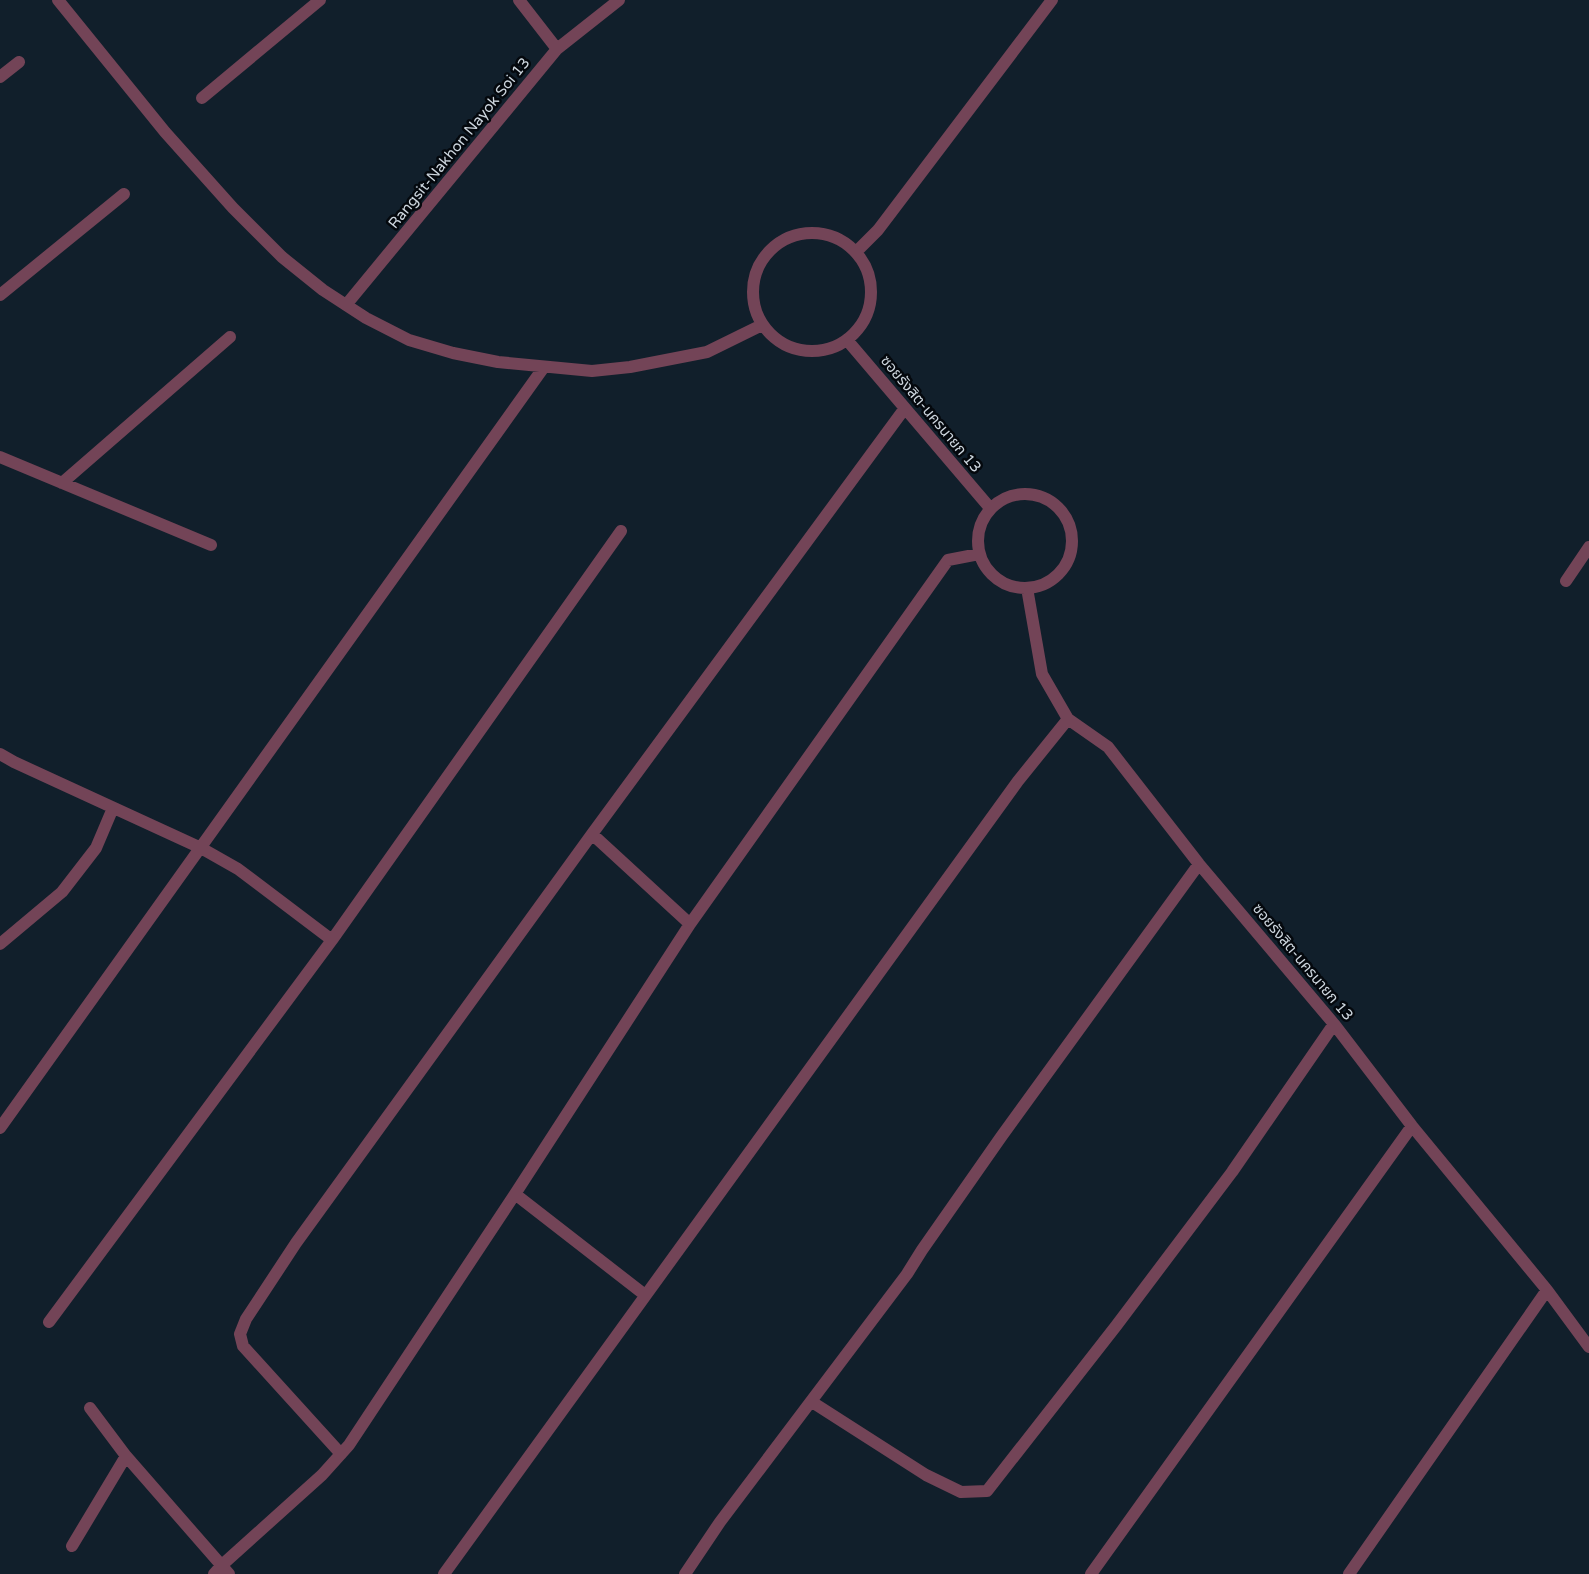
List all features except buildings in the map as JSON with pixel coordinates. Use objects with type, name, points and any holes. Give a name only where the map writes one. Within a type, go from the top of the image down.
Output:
[{"type":"street","points":[[58,0],[165,132],[233,208],[282,257],[323,290],[366,318],[409,340],[453,354],[498,362],[592,371],[630,367],[707,352],[762,324]]},
{"type":"street","points":[[202,98],[320,0]]},
{"type":"street","points":[[519,0],[557,49]]},
{"type":"street","name":"Rangsit-Nakhon Nayok Soi 13","points":[[346,305],[557,49],[619,0]]},
{"type":"street","points":[[856,252],[878,230],[1052,0]]},
{"type":"street","points":[[0,77],[18,62]]},
{"type":"street","points":[[0,296],[124,194]]},
{"type":"street","points":[[802,234],[822,234],[841,240],[856,252],[867,268],[871,288],[869,308],[861,326],[847,340],[830,348],[811,351],[792,348],[776,339],[762,324],[754,307],[753,288],[758,269],[768,253],[783,240],[802,234]]},
{"type":"street","points":[[62,483],[230,337]]},
{"type":"street","name":"ซอยรังสิต-นครนายก 13","points":[[847,340],[990,508]]},
{"type":"street","points":[[0,1128],[544,367]]},
{"type":"street","points":[[341,1454],[243,1346],[240,1334],[246,1319],[296,1243],[592,834],[905,408]]},
{"type":"street","points":[[0,457],[211,545]]},
{"type":"street","points":[[1019,494],[1035,494],[1050,500],[1061,511],[1069,524],[1072,538],[1071,553],[1065,566],[1055,577],[1042,585],[1027,588],[1012,587],[998,580],[986,568],[979,554],[977,538],[981,522],[990,508],[1003,498],[1019,494]]},
{"type":"street","points":[[48,1322],[332,940],[620,531]]},
{"type":"street","points":[[1566,580],[1589,547]]},
{"type":"street","points":[[90,1408],[126,1456],[221,1571],[322,1475],[349,1445],[690,924],[948,560],[979,554]]},
{"type":"street","name":"ซอยรังสิต-นครนายก 13","points":[[1027,588],[1042,674],[1068,719],[1108,747],[1199,864],[1334,1024],[1412,1126],[1547,1290],[1589,1347]]},
{"type":"street","points":[[444,1574],[1018,781],[1068,719]]},
{"type":"street","points":[[0,754],[201,848],[238,869],[332,940]]},
{"type":"street","points":[[0,944],[62,892],[96,848],[113,808]]},
{"type":"street","points":[[592,834],[690,924]]},
{"type":"street","points":[[685,1574],[720,1522],[907,1274],[1001,1137],[1199,864]]},
{"type":"street","points":[[812,1402],[926,1475],[961,1492],[988,1491],[1232,1172],[1334,1024]]},
{"type":"street","points":[[1091,1574],[1412,1126]]},
{"type":"street","points":[[515,1194],[645,1295]]},
{"type":"street","points":[[1349,1574],[1547,1290]]},
{"type":"street","points":[[72,1546],[126,1456]]}]
